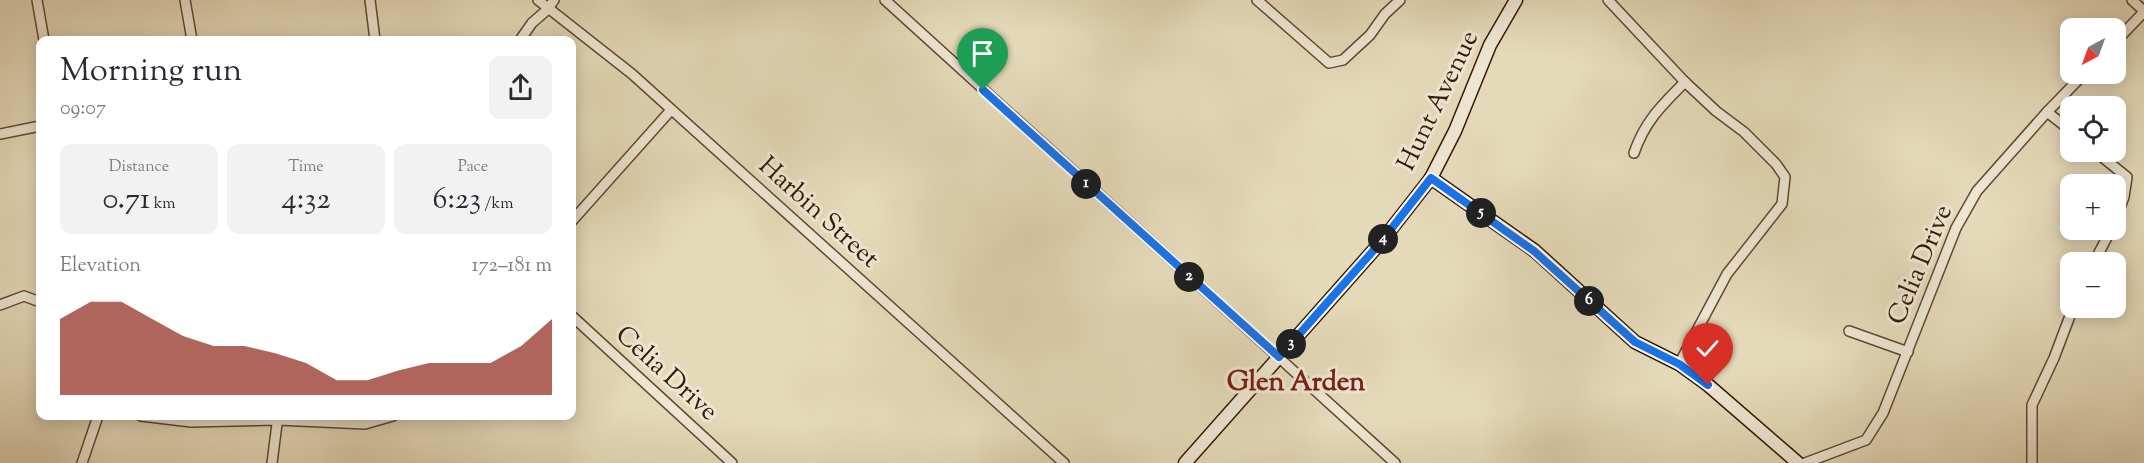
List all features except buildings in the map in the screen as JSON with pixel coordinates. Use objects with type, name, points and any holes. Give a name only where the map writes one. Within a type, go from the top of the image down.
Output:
[{"type":"street","points":[[37,0],[43,36]]},
{"type":"street","points":[[185,0],[191,36]]},
{"type":"street","points":[[370,0],[374,36]]},
{"type":"street","name":"Harbin Street","points":[[538,0],[632,74],[1065,463]]},
{"type":"street","points":[[523,36],[554,0]]},
{"type":"street","points":[[885,0],[1395,463]]},
{"type":"street","points":[[1257,0],[1329,63],[1343,60],[1370,35],[1385,14],[1400,0]]},
{"type":"street","name":"Hunt Avenue","points":[[1185,463],[1381,242],[1431,178],[1455,131],[1490,45],[1516,0]]},
{"type":"street","points":[[1608,0],[1685,82],[1716,111],[1744,132],[1776,164],[1785,177],[1782,204],[1727,274],[1679,364]]},
{"type":"street","points":[[2126,31],[2144,12],[2132,0]]},
{"type":"street","points":[[1634,153],[1641,134],[1656,111],[1685,82]]},
{"type":"street","name":"Celia Drive","points":[[1805,463],[1866,440],[1883,413],[1961,219],[1977,191],[2074,84]]},
{"type":"street","points":[[576,217],[671,110]]},
{"type":"street","points":[[2047,112],[2060,122]]},
{"type":"street","points":[[0,134],[36,127]]},
{"type":"street","points":[[2108,162],[2123,174]]},
{"type":"street","points":[[1431,178],[1534,251],[1635,342],[1679,364],[1708,385],[1798,463]]},
{"type":"street","points":[[0,305],[24,296],[36,300]]},
{"type":"street","points":[[2032,463],[2032,405],[2069,318]]},
{"type":"street","name":"Celia Drive","points":[[576,320],[732,463]]},
{"type":"street","points":[[1850,331],[1908,352]]},
{"type":"street","points":[[82,463],[97,420]]},
{"type":"street","points":[[174,420],[191,422],[234,420]]},
{"type":"street","points":[[272,463],[278,420]]},
{"type":"street","points":[[307,420],[365,424],[379,420]]},
{"type":"district","name":"Glen Arden","points":[[1296,383]]},
{"type":"route","points":[[983,90],[1279,357],[1381,242],[1431,178],[1534,251],[1635,342],[1679,364],[1708,385]]}]
